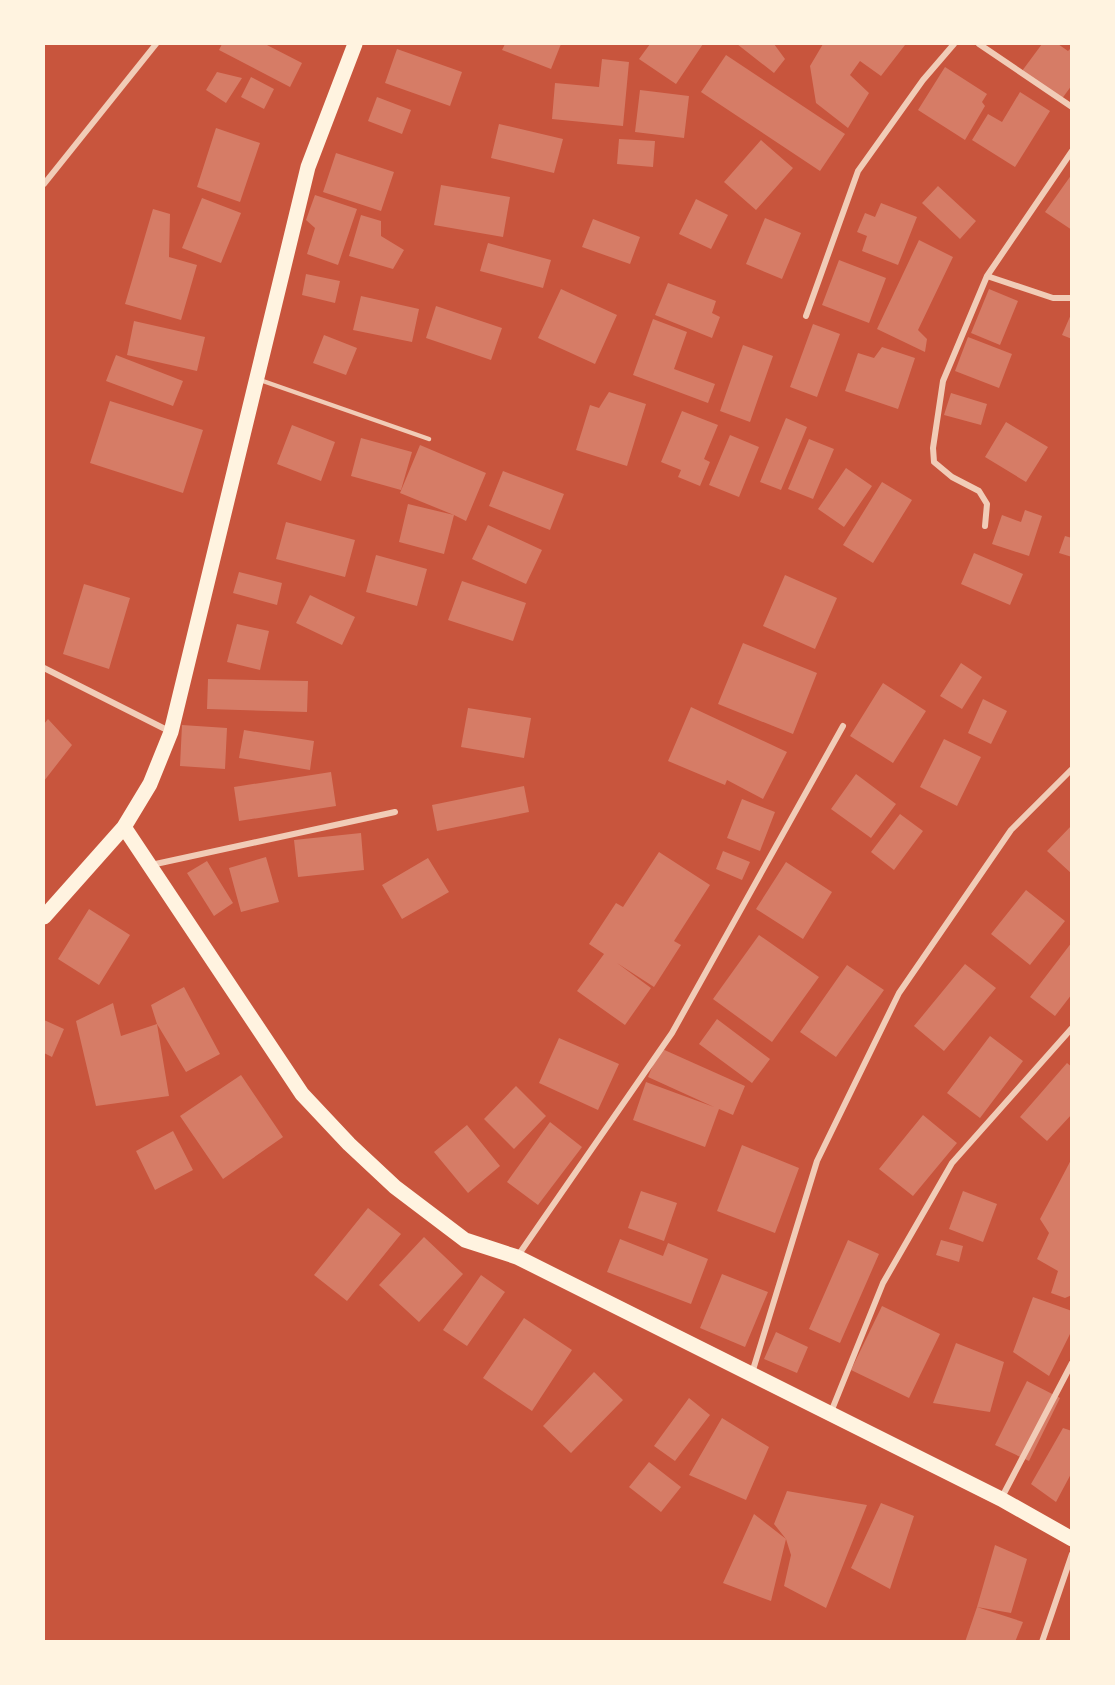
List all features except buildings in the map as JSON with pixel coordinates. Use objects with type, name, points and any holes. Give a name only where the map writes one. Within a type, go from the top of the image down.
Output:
[{"type":"main road","points":[[44,917],[124,827],[150,784],[171,732],[255,378],[308,168],[355,44]]},
{"type":"main road","points":[[124,827],[302,1094],[349,1144],[395,1187],[465,1240],[518,1257],[751,1376],[1001,1499],[1071,1539]]},
{"type":"street","points":[[44,184],[156,44]]},
{"type":"street","points":[[806,316],[858,171],[923,80],[954,44]]},
{"type":"street","points":[[980,44],[1071,107]]},
{"type":"street","points":[[985,526],[987,504],[979,491],[952,477],[934,462],[933,448],[943,381],[987,276],[1071,151]]},
{"type":"street","points":[[987,276],[1053,298],[1071,298]]},
{"type":"street","points":[[44,668],[171,732]]},
{"type":"street","points":[[518,1257],[672,1033],[843,726]]},
{"type":"street","points":[[751,1376],[817,1161],[899,993],[1011,830],[1071,769]]},
{"type":"street","points":[[151,866],[395,812]]},
{"type":"street","points":[[830,1414],[883,1283],[952,1163],[1071,1028]]},
{"type":"street","points":[[1001,1499],[1071,1364]]},
{"type":"street","points":[[1042,1641],[1071,1554]]},
{"type":"lane","points":[[255,378],[429,438]]}]
